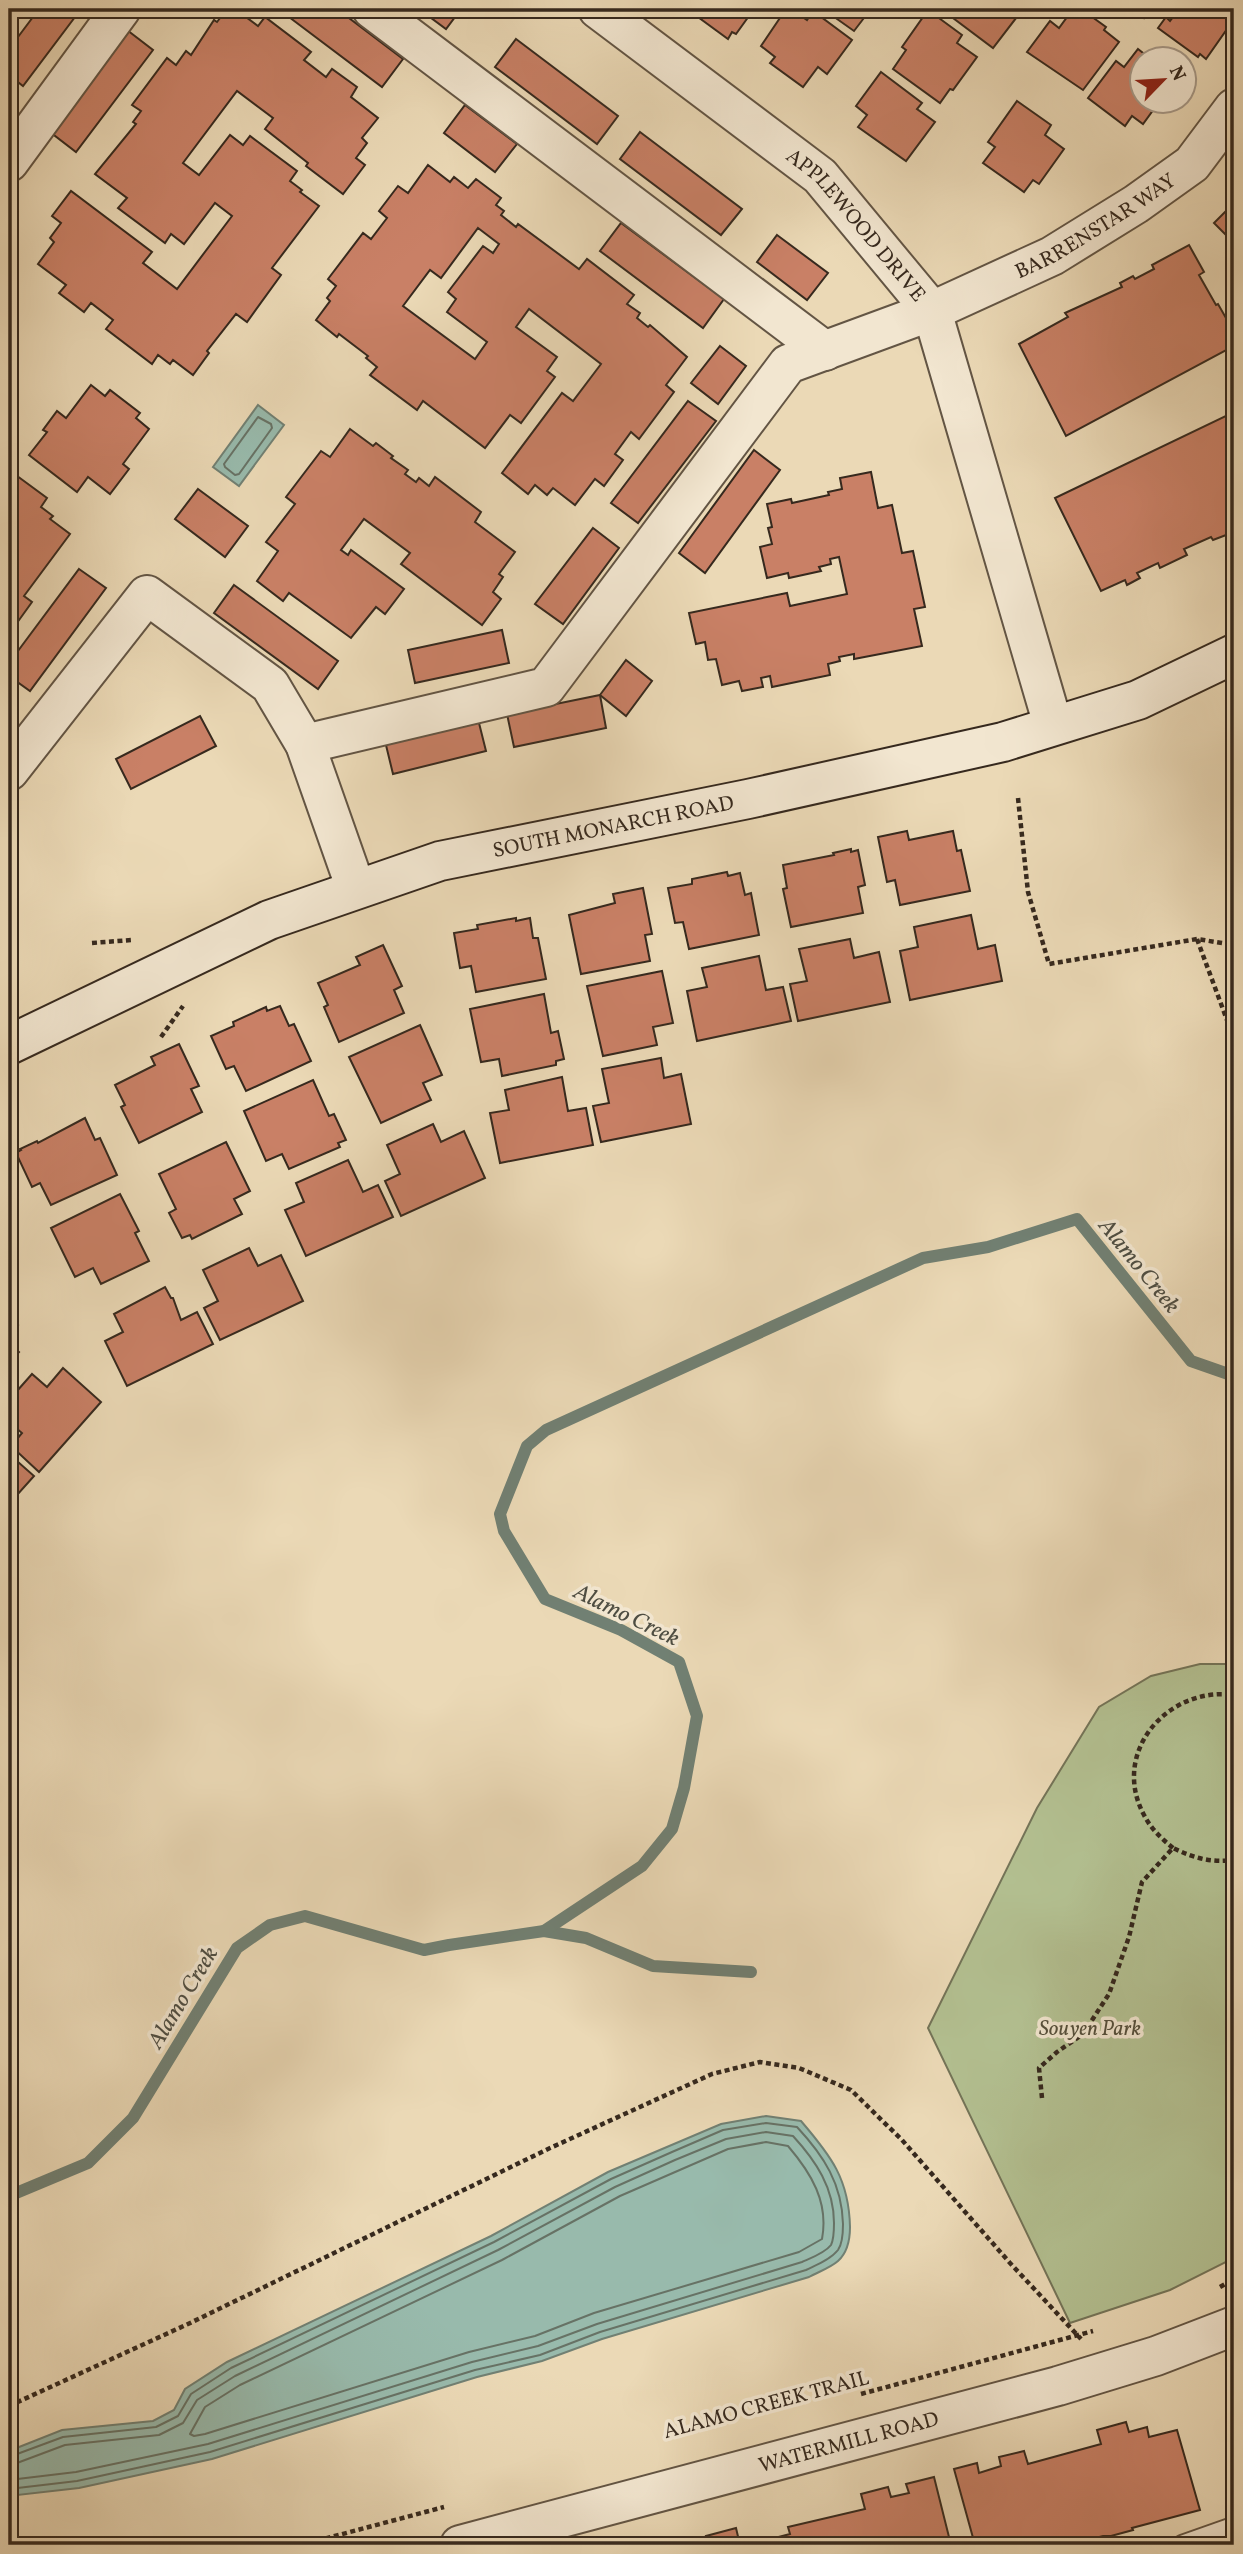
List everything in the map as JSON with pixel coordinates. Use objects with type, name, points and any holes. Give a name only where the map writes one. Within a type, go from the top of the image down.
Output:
[{"type":"street","points":[[9,162],[121,9]]},
{"type":"street","points":[[372,9],[825,351]]},
{"type":"street","name":"APPLEWOOD DRIVE","points":[[598,9],[820,176],[932,311],[1052,725]]},
{"type":"street","name":"BARRENSTAR WAY","points":[[305,744],[546,687],[788,364],[932,311],[1052,256],[1136,204],[1192,164],[1234,108]]},
{"type":"street","points":[[9,771],[147,594],[270,685],[305,744],[356,889]]},
{"type":"street","name":"SOUTH MONARCH ROAD","points":[[9,1045],[269,920],[440,861],[748,799],[1003,742],[1138,700],[1234,654]]},
{"type":"street","name":"WATERMILL ROAD","points":[[460,2545],[1111,2370],[1234,2326]]},
{"type":"lane","points":[[1195,2544],[1234,2527]]},
{"type":"path","points":[[1018,798],[1028,892],[1049,964],[1197,939],[1234,945]]},
{"type":"path","points":[[1197,939],[1234,1038]]},
{"type":"path","points":[[1234,1695],[1208,1694],[1177,1704],[1164,1714],[1144,1739],[1135,1775],[1143,1814],[1155,1833],[1173,1847],[1194,1857],[1217,1862],[1234,1860]]},
{"type":"path","points":[[1042,2098],[1039,2068],[1056,2052],[1083,2034],[1109,1994],[1129,1937],[1142,1882],[1173,1847]]},
{"type":"path","points":[[9,2406],[188,2324],[548,2149],[712,2074],[760,2062],[799,2068],[851,2090],[902,2140],[1010,2263],[1111,2370]]},
{"type":"path","points":[[1212,2291],[1234,2279]]},
{"type":"path","name":"ALAMO CREEK TRAIL","points":[[849,2398],[1101,2329]]},
{"type":"path","points":[[301,2545],[447,2506]]},
{"type":"green space","name":"Souyen Park","points":[[1200,1664],[1234,1664],[1234,2258],[1170,2290],[1070,2323],[928,2028],[1037,1808],[1099,1707],[1151,1676]]},
{"type":"water","points":[[258,405],[284,425],[239,486],[213,467]]},
{"type":"water","points":[[766,2116],[801,2121],[829,2157],[842,2182],[849,2210],[849,2241],[841,2257],[824,2270],[809,2277],[602,2339],[542,2361],[477,2377],[212,2459],[79,2488],[9,2496],[9,2451],[62,2430],[153,2421],[174,2410],[185,2389],[227,2362],[491,2236],[608,2172],[721,2124]]},
{"type":"building","points":[[39,9],[81,9],[23,86],[9,75],[9,49]]},
{"type":"building","points":[[227,9],[235,9],[258,26],[265,17],[311,52],[304,60],[326,77],[332,69],[357,87],[351,97],[378,118],[362,138],[367,143],[356,158],[365,165],[343,194],[306,166],[308,163],[265,129],[273,118],[237,91],[183,163],[199,175],[230,135],[243,145],[250,136],[297,171],[290,181],[319,206],[272,268],[281,275],[247,322],[236,314],[207,351],[209,353],[193,375],[173,360],[170,364],[158,355],[152,364],[106,329],[113,320],[91,303],[84,312],[59,293],[66,285],[38,264],[54,242],[50,238],[61,223],[52,216],[71,191],[152,252],[143,263],[177,289],[232,216],[215,203],[184,244],[171,234],[165,243],[118,208],[127,198],[95,174],[136,124],[133,122],[141,111],[132,105],[167,58],[176,65],[186,51],[191,55],[214,20],[217,22]]},
{"type":"building","points":[[337,9],[403,59],[382,87],[281,11]]},
{"type":"building","points":[[419,9],[461,9],[446,29]]},
{"type":"building","points":[[687,9],[754,9],[736,34],[732,32],[728,39]]},
{"type":"building","points":[[786,9],[791,9],[807,20],[813,11],[852,40],[827,74],[818,67],[803,87],[770,63],[775,57],[761,46]]},
{"type":"building","points":[[823,9],[878,9],[872,17],[867,14],[854,31]]},
{"type":"building","points":[[941,9],[1023,9],[993,48]]},
{"type":"building","points":[[1073,9],[1081,9],[1106,27],[1104,30],[1119,42],[1083,90],[1027,52],[1050,21],[1059,28]]},
{"type":"building","points":[[1132,9],[1151,9],[1144,18]]},
{"type":"building","points":[[1170,9],[1231,9],[1234,19],[1206,59],[1200,54],[1198,57],[1198,46],[1183,46],[1158,28],[1166,17],[1170,21],[1176,13]]},
{"type":"building","points":[[928,10],[962,35],[957,43],[977,57],[940,103],[893,69],[906,50],[902,47]]},
{"type":"building","points":[[127,30],[153,50],[76,152],[50,132]]},
{"type":"building","points":[[516,39],[618,116],[597,144],[495,67]]},
{"type":"building","points":[[1116,61],[1124,67],[1128,62],[1128,116],[1132,116],[1125,126],[1088,98]]},
{"type":"building","points":[[881,72],[922,103],[917,109],[935,122],[906,161],[858,127],[867,115],[856,106]]},
{"type":"building","points":[[1017,101],[1051,125],[1045,135],[1064,149],[1039,184],[1033,180],[1024,192],[983,163],[995,147],[988,142]]},
{"type":"building","points":[[465,105],[517,144],[495,172],[444,133]]},
{"type":"building","points":[[1132,116],[1149,116],[1143,124]]},
{"type":"building","points":[[640,132],[742,209],[721,235],[620,159]]},
{"type":"building","points":[[428,165],[450,182],[454,177],[468,188],[476,179],[501,198],[496,205],[504,211],[501,215],[516,227],[518,224],[579,269],[587,259],[634,295],[627,304],[640,313],[637,318],[648,327],[650,325],[687,357],[666,385],[674,392],[639,439],[631,432],[615,454],[623,460],[604,486],[595,479],[575,505],[553,488],[547,495],[535,485],[528,494],[502,473],[562,393],[573,401],[601,364],[529,309],[516,327],[557,357],[547,371],[555,377],[521,423],[510,415],[485,448],[423,401],[417,410],[370,375],[377,367],[366,358],[368,356],[316,320],[330,301],[327,298],[336,286],[328,279],[363,233],[371,239],[387,218],[379,211],[398,186],[408,193]],"holes":[[[478,228],[499,244],[493,253],[483,246],[448,292],[456,299],[447,312],[487,342],[475,359],[403,306],[430,270],[441,278]]]},
{"type":"building","points":[[1234,203],[1234,243],[1214,223]]},
{"type":"building","points":[[621,223],[724,299],[703,328],[600,251]]},
{"type":"building","points":[[777,235],[828,273],[807,300],[757,262]]},
{"type":"building","points":[[1189,245],[1204,272],[1199,275],[1234,332],[1234,346],[1066,436],[1019,344],[1068,317],[1065,313],[1122,287],[1120,283],[1154,269],[1152,265]]},
{"type":"building","points":[[720,346],[746,366],[718,404],[691,383]]},
{"type":"building","points":[[91,385],[105,396],[110,390],[140,413],[136,418],[149,429],[123,464],[129,469],[110,494],[88,477],[77,492],[29,455],[47,432],[43,430],[57,411],[66,418]]},
{"type":"building","points":[[688,401],[716,421],[638,523],[611,503]]},
{"type":"building","points":[[1234,412],[1234,532],[1213,540],[1211,537],[1184,549],[1187,555],[1160,568],[1158,563],[1137,573],[1140,578],[1127,585],[1125,580],[1101,591],[1055,498]]},
{"type":"building","points":[[350,429],[373,446],[376,443],[393,456],[391,458],[408,470],[405,474],[416,482],[419,478],[429,486],[435,477],[481,512],[475,522],[515,552],[499,574],[503,577],[493,592],[501,599],[482,625],[401,564],[410,553],[364,519],[341,550],[348,555],[351,550],[404,589],[385,614],[376,607],[351,638],[289,593],[283,601],[257,581],[278,551],[266,542],[295,504],[286,497],[321,451],[330,457]]},
{"type":"building","points":[[754,450],[780,470],[705,573],[679,553]]},
{"type":"building","points":[[9,470],[47,498],[41,507],[53,516],[50,519],[70,534],[24,596],[32,602],[9,634]]},
{"type":"building","points":[[871,472],[878,508],[892,505],[902,553],[913,551],[925,607],[914,609],[922,646],[854,659],[854,654],[839,657],[840,661],[828,664],[830,675],[772,687],[770,676],[761,678],[763,687],[742,691],[739,681],[722,685],[716,659],[708,660],[705,642],[696,644],[689,613],[787,593],[790,606],[847,594],[839,557],[830,559],[831,564],[819,567],[821,571],[789,578],[788,573],[767,578],[760,547],[772,544],[768,528],[772,527],[767,504],[791,499],[792,503],[829,495],[828,492],[842,489],[840,478]]},
{"type":"building","points":[[198,489],[248,526],[225,557],[175,519]]},
{"type":"building","points":[[593,528],[619,548],[563,624],[535,604]]},
{"type":"building","points":[[79,569],[106,588],[30,691],[9,676],[9,663]]},
{"type":"building","points":[[234,585],[338,661],[318,689],[214,613]]},
{"type":"building","points":[[502,630],[509,663],[415,683],[408,650]]},
{"type":"building","points":[[626,660],[652,681],[626,716],[600,695]]},
{"type":"building","points":[[600,695],[606,728],[514,747],[507,714]]},
{"type":"building","points":[[200,716],[216,746],[131,789],[116,759]]},
{"type":"building","points":[[478,719],[486,751],[393,774],[385,741]]},
{"type":"building","points":[[907,831],[909,840],[953,831],[957,851],[961,850],[970,891],[900,905],[895,880],[887,882],[878,837]]},
{"type":"building","points":[[851,849],[851,852],[858,850],[865,885],[858,887],[863,913],[791,927],[783,889],[787,888],[783,865]]},
{"type":"building","points":[[727,872],[728,876],[740,873],[745,895],[751,893],[759,935],[689,949],[683,922],[675,923],[668,888],[692,884],[692,879]]},
{"type":"building","points":[[643,888],[652,934],[645,935],[650,961],[581,974],[569,915],[615,903],[613,894]]},
{"type":"building","points":[[971,915],[978,949],[995,945],[1002,981],[910,1000],[900,951],[918,947],[914,927]]},
{"type":"building","points":[[516,918],[516,921],[530,918],[533,938],[538,938],[546,979],[476,992],[471,966],[460,968],[454,933],[478,929],[477,925]]},
{"type":"building","points":[[850,939],[854,958],[879,952],[890,1002],[798,1021],[790,984],[807,981],[799,949]]},
{"type":"building","points":[[383,945],[402,986],[394,990],[404,1013],[339,1042],[324,1007],[328,1005],[318,983],[360,965],[356,957]]},
{"type":"building","points":[[759,956],[766,990],[783,987],[791,1021],[697,1041],[687,991],[707,987],[702,968]]},
{"type":"building","points":[[662,971],[673,1023],[653,1027],[657,1045],[603,1056],[587,986]]},
{"type":"building","points":[[544,994],[551,1033],[558,1031],[564,1059],[556,1061],[556,1065],[502,1076],[499,1059],[481,1062],[470,1009]]},
{"type":"building","points":[[280,1006],[289,1026],[294,1024],[311,1061],[246,1091],[234,1066],[226,1069],[211,1036],[234,1026],[233,1022],[266,1007],[267,1011]]},
{"type":"building","points":[[420,1025],[442,1075],[423,1083],[431,1100],[381,1123],[349,1057]]},
{"type":"building","points":[[179,1044],[199,1086],[191,1089],[202,1112],[139,1143],[121,1107],[125,1105],[115,1085],[155,1065],[151,1057]]},
{"type":"building","points":[[661,1058],[664,1078],[681,1074],[691,1124],[601,1142],[593,1106],[609,1103],[602,1069]]},
{"type":"building","points":[[562,1077],[568,1111],[586,1108],[593,1145],[500,1163],[490,1113],[509,1110],[505,1090]]},
{"type":"building","points":[[313,1080],[329,1116],[334,1114],[346,1140],[338,1143],[340,1147],[289,1169],[282,1154],[266,1161],[244,1111]]},
{"type":"building","points":[[85,1118],[95,1140],[100,1138],[117,1175],[51,1205],[40,1183],[32,1187],[16,1153]]},
{"type":"building","points":[[433,1124],[441,1142],[464,1131],[485,1178],[401,1216],[385,1181],[400,1174],[387,1145]]},
{"type":"building","points":[[226,1142],[250,1191],[234,1199],[242,1214],[192,1239],[190,1235],[182,1238],[169,1213],[176,1209],[159,1174]]},
{"type":"building","points":[[348,1160],[363,1192],[378,1185],[393,1217],[306,1256],[285,1210],[304,1202],[296,1183]]},
{"type":"building","points":[[120,1194],[139,1231],[135,1233],[149,1261],[101,1284],[93,1268],[75,1277],[51,1228]]},
{"type":"building","points":[[249,1248],[258,1266],[281,1255],[303,1301],[220,1340],[204,1308],[218,1301],[203,1270]]},
{"type":"building","points":[[165,1287],[173,1298],[181,1320],[197,1312],[213,1344],[127,1386],[105,1341],[123,1332],[114,1314]]},
{"type":"building","points":[[9,1316],[18,1325],[9,1336]]},
{"type":"building","points":[[9,1343],[19,1352],[9,1363]]},
{"type":"building","points":[[63,1368],[101,1402],[39,1472],[11,1446],[22,1433],[9,1422],[9,1400],[32,1374],[47,1387]]},
{"type":"building","points":[[9,1454],[34,1476],[9,1504]]},
{"type":"building","points":[[1126,2422],[1129,2432],[1147,2427],[1149,2437],[1177,2430],[1200,2510],[1111,2536],[1069,2545],[975,2545],[954,2469],[977,2463],[979,2473],[1001,2466],[999,2457],[1024,2451],[1028,2464],[1101,2444],[1097,2430]]},
{"type":"building","points":[[934,2477],[951,2545],[765,2545],[763,2541],[790,2534],[788,2527],[865,2509],[861,2494],[888,2487],[891,2497],[909,2493],[906,2484]]},
{"type":"building","points":[[736,2528],[740,2545],[709,2545],[706,2536]]},
{"type":"waterway","name":"Alamo Creek","points":[[9,2196],[88,2163],[133,2118],[237,1948],[270,1925],[305,1916],[424,1950],[544,1931],[642,1866],[672,1829],[684,1788],[697,1716],[679,1662],[621,1630],[545,1599],[504,1531],[500,1514],[527,1446],[546,1430],[923,1258],[988,1247],[1077,1219],[1191,1361],[1234,1376]]},
{"type":"waterway","points":[[544,1931],[586,1938],[653,1966],[751,1972]]}]
